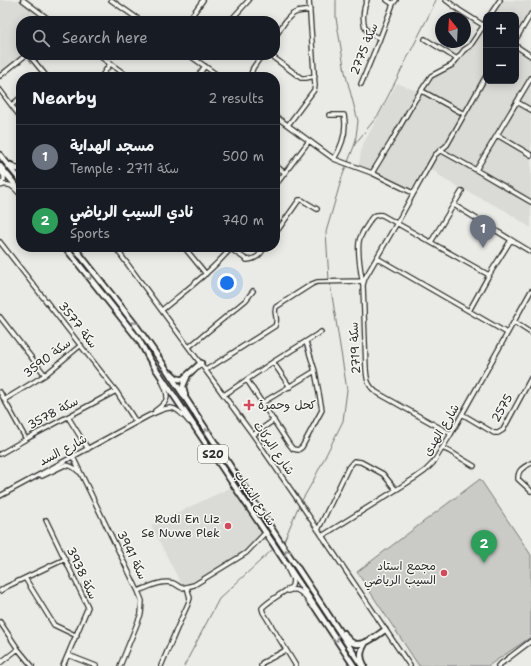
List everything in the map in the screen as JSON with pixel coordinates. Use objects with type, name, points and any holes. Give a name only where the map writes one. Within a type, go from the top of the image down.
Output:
[{"type":"main road","points":[[0,155],[16,169]]},
{"type":"main road","points":[[0,155],[16,175]]},
{"type":"main road","points":[[0,166],[16,187]]},
{"type":"main road","name":"شارع الشباب","points":[[69,252],[139,340],[150,360],[354,666]]},
{"type":"main road","name":"شارع الشباب","points":[[78,252],[137,327],[161,361],[363,666]]},
{"type":"main road","points":[[161,361],[179,380],[189,374],[201,363]]},
{"type":"main road","points":[[189,374],[184,381],[183,386],[184,392],[191,407]]},
{"type":"main road","points":[[300,572],[349,641],[353,644],[358,645],[366,642],[385,630]]},
{"type":"main road","points":[[363,666],[360,654],[361,649],[366,642]]},
{"type":"street","points":[[23,0],[44,16]]},
{"type":"street","points":[[111,0],[134,16]]},
{"type":"street","points":[[192,16],[203,0]]},
{"type":"street","points":[[235,16],[249,0]]},
{"type":"street","points":[[288,125],[314,90],[315,86],[309,0]]},
{"type":"street","points":[[367,0],[364,15],[366,27],[368,32],[380,38]]},
{"type":"street","points":[[387,0],[393,4]]},
{"type":"street","name":"سكة 2775","points":[[361,84],[393,4],[396,0]]},
{"type":"street","points":[[446,0],[483,26]]},
{"type":"street","points":[[492,12],[500,0]]},
{"type":"street","points":[[280,30],[292,14],[310,10]]},
{"type":"street","points":[[519,34],[531,14]]},
{"type":"street","points":[[372,173],[431,76],[452,65],[483,30]]},
{"type":"street","points":[[425,39],[457,60]]},
{"type":"street","points":[[519,48],[531,56]]},
{"type":"street","points":[[0,76],[21,60]]},
{"type":"street","points":[[32,60],[41,72]]},
{"type":"street","points":[[105,60],[122,72]]},
{"type":"street","points":[[196,60],[213,72]]},
{"type":"street","points":[[252,72],[259,60]]},
{"type":"street","points":[[276,60],[301,78],[315,76]]},
{"type":"street","points":[[104,72],[110,64]]},
{"type":"street","points":[[201,72],[205,66]]},
{"type":"street","points":[[476,170],[531,78]]},
{"type":"street","name":"سكة 2719","points":[[363,285],[365,278],[435,154],[447,145],[483,81]]},
{"type":"street","points":[[0,90],[16,111]]},
{"type":"street","points":[[422,91],[464,114]]},
{"type":"street","points":[[12,105],[16,101]]},
{"type":"street","points":[[517,102],[531,110]]},
{"type":"street","points":[[329,115],[344,115],[345,117],[344,136],[334,159]]},
{"type":"street","points":[[280,119],[334,159],[372,173],[413,194]]},
{"type":"street","points":[[497,135],[531,155]]},
{"type":"street","points":[[280,180],[309,141]]},
{"type":"street","points":[[440,150],[530,200]]},
{"type":"street","points":[[280,169],[285,173]]},
{"type":"street","points":[[0,170],[4,176],[4,180],[0,185]]},
{"type":"street","points":[[0,185],[7,184],[16,189]]},
{"type":"street","points":[[431,242],[462,191]]},
{"type":"street","points":[[280,227],[297,202],[300,200],[317,209]]},
{"type":"street","points":[[454,205],[531,252]]},
{"type":"street","name":"سكة 2719","points":[[451,434],[376,392],[368,383],[366,378],[363,285],[358,242],[371,217],[377,214],[382,215],[488,275]]},
{"type":"street","points":[[469,311],[488,275],[511,240]]},
{"type":"street","name":"سكة 3577","points":[[0,242],[116,391],[136,422]]},
{"type":"street","points":[[0,252],[4,249]]},
{"type":"street","name":"شارع البركات","points":[[119,252],[253,435],[410,666]]},
{"type":"street","points":[[188,252],[206,274]]},
{"type":"street","points":[[162,310],[206,274],[228,252]]},
{"type":"street","points":[[237,252],[248,260],[254,260],[262,252]]},
{"type":"street","points":[[377,258],[507,333]]},
{"type":"street","points":[[206,370],[274,326],[277,319],[275,311],[276,307],[312,284],[321,282],[362,281]]},
{"type":"street","points":[[189,347],[246,300],[253,291]]},
{"type":"street","name":"شارع الهدى","points":[[322,536],[426,471],[433,463],[451,434],[531,291]]},
{"type":"street","points":[[0,317],[45,375]]},
{"type":"street","points":[[514,322],[531,333]]},
{"type":"street","points":[[224,395],[320,332]]},
{"type":"street","points":[[247,380],[293,449],[298,450],[302,447],[322,410],[315,371],[306,342]]},
{"type":"street","name":"سكة 3590","points":[[4,400],[45,375],[80,345]]},
{"type":"street","points":[[146,417],[165,402],[167,396],[167,392],[150,360]]},
{"type":"street","points":[[273,362],[290,387]]},
{"type":"street","points":[[262,403],[315,371]]},
{"type":"street","name":"2575","points":[[462,414],[494,433],[498,433],[502,430],[531,378]]},
{"type":"street","name":"سكة 3578","points":[[0,454],[116,391]]},
{"type":"street","points":[[0,392],[26,439]]},
{"type":"street","points":[[146,417],[165,408],[173,407],[180,411],[206,444]]},
{"type":"street","points":[[68,417],[88,449]]},
{"type":"street","name":"شارع السد","points":[[0,496],[146,417]]},
{"type":"street","points":[[253,435],[274,420]]},
{"type":"street","points":[[442,448],[474,466]]},
{"type":"street","name":"سكة 3941","points":[[73,457],[142,601],[141,614],[120,666]]},
{"type":"street","points":[[318,530],[348,468],[354,461],[360,462],[383,474],[396,490]]},
{"type":"street","points":[[531,463],[518,473],[518,479],[531,492]]},
{"type":"street","points":[[36,476],[47,474],[68,465],[76,469],[82,476]]},
{"type":"street","name":"سكة 3938","points":[[46,520],[88,607],[63,666]]},
{"type":"street","points":[[138,591],[152,585],[166,582],[175,583],[182,588],[194,584],[246,553],[266,532]]},
{"type":"street","points":[[274,545],[293,580],[292,586],[262,608],[296,666]]},
{"type":"street","points":[[0,591],[65,559]]},
{"type":"street","points":[[25,578],[54,626],[76,636]]},
{"type":"street","points":[[161,666],[190,598],[187,587]]},
{"type":"street","points":[[283,593],[292,590],[299,590],[325,622]]},
{"type":"street","points":[[0,622],[18,649],[32,666]]},
{"type":"street","points":[[498,666],[531,641]]},
{"type":"street","points":[[0,663],[18,649]]},
{"type":"street","points":[[261,666],[286,650]]},
{"type":"street","points":[[68,655],[96,666]]},
{"type":"street","points":[[502,663],[507,666]]},
{"type":"shaded area","points":[[0,0],[26,0],[46,16],[16,16],[16,60],[20,60],[0,76]]},
{"type":"shaded area","points":[[498,0],[531,1],[531,11],[519,29],[519,12],[490,12]]},
{"type":"shaded area","points":[[483,24],[483,84],[519,84],[519,43],[531,51],[531,228],[506,211],[445,180],[427,165],[410,190],[359,164],[362,146],[397,83],[419,92],[431,75],[453,62],[465,48],[471,48],[471,41]]},
{"type":"shaded area","name":"مجمع استاد السيب الرياضي","points":[[480,479],[531,555],[531,637],[488,666],[419,666],[357,572]]},
{"type":"shaded area","points":[[234,486],[268,535],[194,585],[182,588],[151,525]]},
{"type":"waterway","points":[[329,280],[326,232],[342,177],[355,144],[358,121],[345,72],[336,18],[336,0]]},
{"type":"waterway","points":[[355,144],[379,114],[436,0]]},
{"type":"waterway","points":[[301,502],[343,421],[347,390],[330,283]]},
{"type":"waterway","points":[[284,541],[299,505]]},
{"type":"waterway","points":[[184,666],[219,599],[272,550]]},
{"type":"place","name":"مسجد الهداية","points":[[483,248]]},
{"type":"place","name":"كحل وحمرة","points":[[249,405]]},
{"type":"place","name":"Rudi En Liz Se Nuwe Plek","points":[[228,526]]},
{"type":"place","name":"نادي السيب الرياضي","points":[[484,563]]},
{"type":"place","name":"مجمع استاد السيب الرياضي","points":[[444,573]]}]
